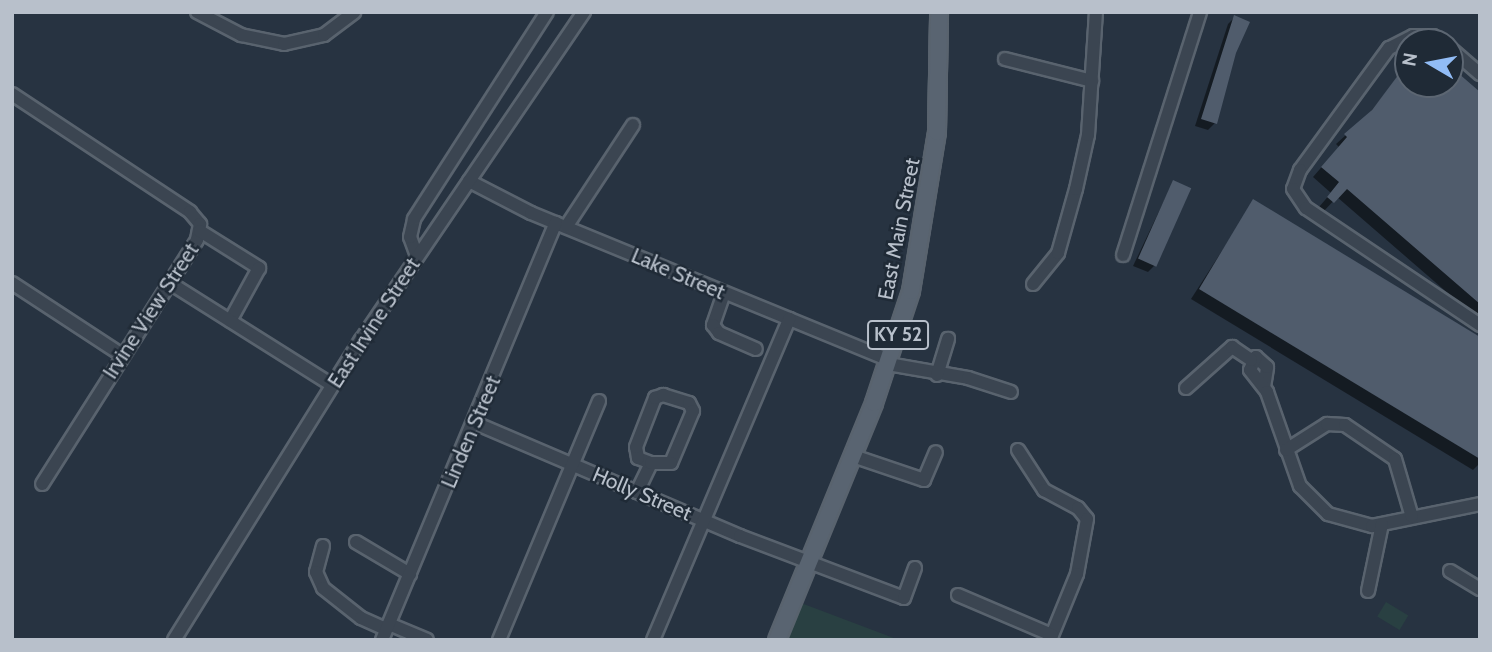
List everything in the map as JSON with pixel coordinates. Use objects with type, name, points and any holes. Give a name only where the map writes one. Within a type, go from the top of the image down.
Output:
[{"type":"main road","name":"East Main Street","points":[[777,640],[853,456],[889,362],[911,291],[929,201],[939,97],[939,12]]},
{"type":"street","points":[[197,12],[241,35],[284,44],[324,36],[354,12]]},
{"type":"street","points":[[417,256],[410,237],[414,219],[547,12]]},
{"type":"street","name":"East Irvine Street","points":[[174,640],[332,385],[584,12]]},
{"type":"street","points":[[1033,284],[1051,264],[1063,240],[1086,144],[1096,12]]},
{"type":"street","points":[[1123,254],[1158,155],[1200,12]]},
{"type":"street","points":[[1394,46],[1300,170],[1293,189],[1306,208],[1480,325]]},
{"type":"street","points":[[1005,59],[1092,81]]},
{"type":"street","points":[[1464,60],[1480,74]]},
{"type":"street","name":"Irvine View Street","points":[[12,94],[190,212],[200,231],[42,484]]},
{"type":"street","name":"Linden Street","points":[[386,631],[561,225],[633,125]]},
{"type":"street","name":"Lake Street","points":[[469,181],[561,225],[889,362],[937,375],[968,378],[1011,392]]},
{"type":"street","points":[[200,231],[259,268],[230,321]]},
{"type":"street","points":[[12,283],[122,355]]},
{"type":"street","points":[[170,283],[332,385]]},
{"type":"street","points":[[724,293],[713,326],[719,333],[756,349]]},
{"type":"street","points":[[653,640],[789,319]]},
{"type":"street","points":[[937,375],[948,339]]},
{"type":"street","points":[[1186,388],[1232,347],[1251,359],[1265,361],[1264,387],[1300,486],[1317,506],[1351,523],[1382,524],[1480,504]]},
{"type":"street","points":[[663,395],[689,403],[693,411],[671,463],[651,463],[638,458],[636,447],[656,398],[663,395]]},
{"type":"street","points":[[499,640],[599,401]]},
{"type":"street","name":"Holly Street","points":[[475,423],[704,521],[904,598],[915,568]]},
{"type":"street","points":[[1286,450],[1327,424],[1345,425],[1395,459],[1412,517]]},
{"type":"street","points":[[958,595],[1051,637],[1077,574],[1087,528],[1083,513],[1037,482],[1018,450]]},
{"type":"street","points":[[853,456],[924,480],[936,452]]},
{"type":"street","points":[[637,492],[651,463]]},
{"type":"street","points":[[1368,591],[1382,524]]},
{"type":"street","points":[[356,542],[410,574]]},
{"type":"street","points":[[323,546],[316,572],[323,588],[361,618],[386,631],[426,640]]},
{"type":"street","points":[[1450,571],[1480,589]]},
{"type":"green space","points":[[1386,602],[1408,615],[1400,630],[1377,617]]},
{"type":"green space","points":[[801,603],[899,640],[786,640]]},
{"type":"building","points":[[1234,15],[1250,22],[1236,53],[1217,124],[1201,119]]},
{"type":"building","points":[[1464,78],[1480,92],[1480,304],[1347,189],[1334,203],[1327,197],[1339,182],[1321,167],[1347,137],[1344,134],[1372,110],[1394,81],[1394,98],[1464,98]]},
{"type":"building","points":[[1173,180],[1191,188],[1156,267],[1138,259]]},
{"type":"building","points":[[1253,199],[1480,337],[1480,459],[1199,289]]}]
